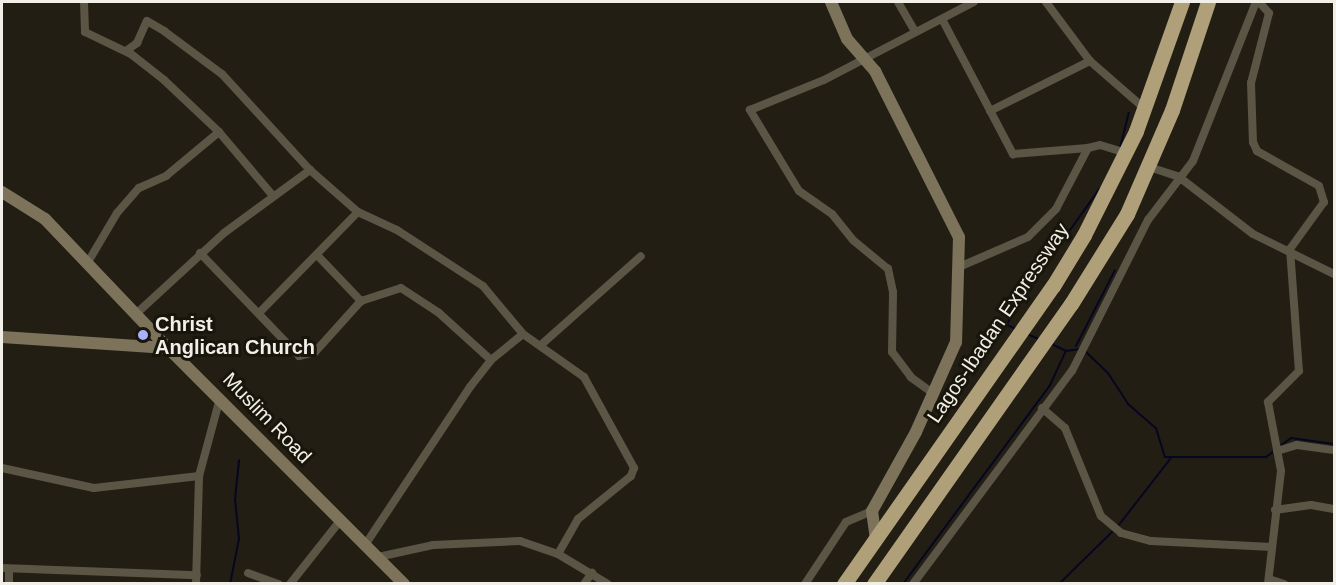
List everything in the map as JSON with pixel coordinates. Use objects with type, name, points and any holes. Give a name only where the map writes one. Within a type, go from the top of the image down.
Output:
[{"type":"highway","name":"Lagos-Ibadan Expressway","points":[[844,584],[1053,286],[1125,153],[1145,109],[1182,2]]},
{"type":"highway","points":[[874,584],[1071,304],[1127,214],[1149,167],[1208,2]]},
{"type":"street","points":[[84,2],[85,32],[126,51],[219,132],[273,196]]},
{"type":"street","points":[[831,2],[847,39],[875,71],[958,228],[956,342],[934,394],[872,511],[876,538]]},
{"type":"street","points":[[898,2],[915,32]]},
{"type":"street","points":[[934,394],[911,377],[892,352],[893,292],[888,269],[853,240],[832,214],[799,191],[750,110],[863,58],[974,2]]},
{"type":"street","points":[[1046,2],[1090,61],[1145,109]]},
{"type":"street","points":[[913,584],[1042,408],[1072,371],[1132,247],[1179,177],[1193,161],[1257,2],[1269,13],[1251,83],[1253,142],[1257,151],[1319,186],[1324,202],[1290,249],[1299,371],[1268,402],[1281,471],[1268,581],[1284,584]]},
{"type":"street","points":[[942,19],[1013,154],[1100,145],[1125,153]]},
{"type":"street","points":[[126,51],[137,43],[147,21],[164,31],[252,102],[310,170],[358,212],[397,230],[483,286],[523,334],[542,344],[595,391],[634,468],[631,476],[578,519],[558,554]]},
{"type":"street","points":[[990,111],[1090,61]]},
{"type":"street","points":[[88,262],[117,213],[139,188],[166,176],[219,132]]},
{"type":"street","points":[[959,267],[1028,237],[1056,209],[1088,148]]},
{"type":"street","points":[[1149,167],[1179,177],[1252,234],[1290,249],[1335,274]]},
{"type":"street","points":[[137,313],[200,253],[310,170]]},
{"type":"street","name":"Muslim Road","points":[[2,192],[45,219],[168,348],[404,584]]},
{"type":"street","points":[[259,313],[358,212]]},
{"type":"street","points":[[200,253],[305,358],[361,302],[401,288],[439,313],[491,360]]},
{"type":"street","points":[[317,255],[361,302]]},
{"type":"street","points":[[542,344],[641,256]]},
{"type":"street","points":[[365,544],[413,467],[491,360],[523,334]]},
{"type":"street","points":[[2,338],[168,348]]},
{"type":"street","points":[[9,584],[5,569],[197,579],[199,476],[220,398]]},
{"type":"street","points":[[1042,408],[1065,428],[1107,521],[1121,532],[1151,541],[1272,547]]},
{"type":"street","points":[[1277,451],[1297,445],[1335,450]]},
{"type":"street","points":[[2,468],[94,489],[199,476]]},
{"type":"street","points":[[1275,510],[1311,505],[1335,509]]},
{"type":"street","points":[[805,584],[846,522],[872,511]]},
{"type":"street","points":[[290,584],[340,521]]},
{"type":"street","points":[[378,557],[433,545],[503,540],[558,554],[608,584]]},
{"type":"street","points":[[248,573],[279,584]]},
{"type":"street","points":[[584,584],[592,573]]},
{"type":"waterway","points":[[1120,148],[1129,113]]},
{"type":"waterway","points":[[1016,329],[1007,325],[1026,280],[1038,270],[1045,252],[1058,247],[1100,188]]},
{"type":"waterway","points":[[1076,346],[1115,270]]},
{"type":"waterway","points":[[1027,334],[1039,339]]},
{"type":"waterway","points":[[1049,343],[1066,351],[1080,349]]},
{"type":"waterway","points":[[903,584],[1050,385],[1066,351]]},
{"type":"waterway","points":[[1085,351],[1108,373],[1128,404],[1156,428],[1165,457],[1266,457],[1274,451]]},
{"type":"waterway","points":[[1279,447],[1291,438],[1334,444]]},
{"type":"waterway","points":[[1118,526],[1171,458]]},
{"type":"waterway","points":[[230,584],[239,539],[235,499],[239,460]]},
{"type":"waterway","points":[[1059,584],[1114,530]]},
{"type":"place","name":"Christ Anglican Church","points":[[143,335]]}]
